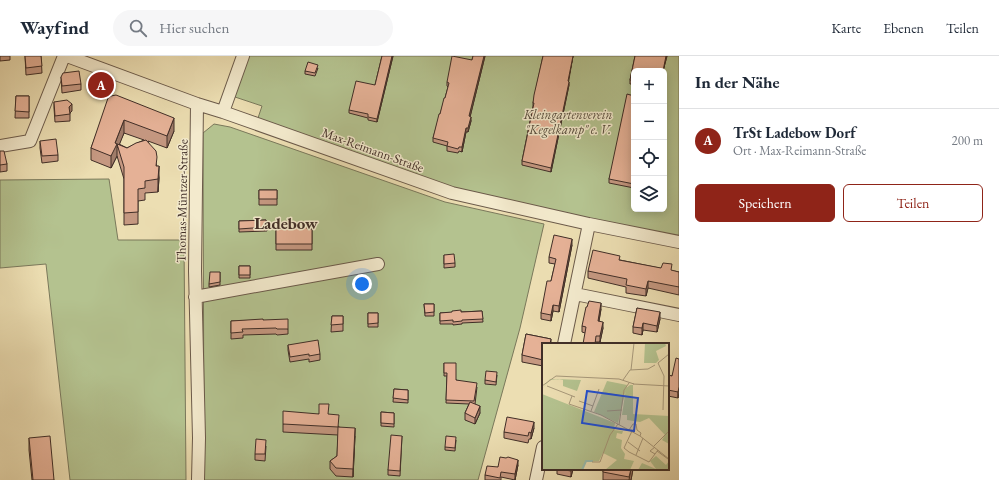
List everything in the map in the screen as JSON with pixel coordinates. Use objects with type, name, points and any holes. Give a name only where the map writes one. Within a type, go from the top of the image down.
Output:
[{"type":"street","points":[[0,146],[30,141],[64,56]]},
{"type":"street","name":"Max-Reimann-Straße","points":[[67,56],[197,104],[452,193],[589,224],[679,242]]},
{"type":"street","points":[[222,112],[243,56]]},
{"type":"street","name":"Thomas-Müntzer-Straße","points":[[197,104],[195,297],[198,480]]},
{"type":"street","points":[[564,343],[589,224]]},
{"type":"street","points":[[195,297],[378,264]]},
{"type":"street","points":[[574,294],[679,315]]},
{"type":"street","points":[[536,480],[542,452]]},
{"type":"green space","name":"Kleingartenverein \"Kegelkamp\" e. V.","points":[[246,56],[679,56],[679,237],[590,220],[438,185],[257,121],[262,106],[232,96]]},
{"type":"green space","points":[[214,124],[230,127],[445,202],[544,224],[520,328],[478,480],[204,480],[203,133]]},
{"type":"green space","points":[[109,179],[118,240],[184,240],[186,480],[70,480],[46,264],[0,268],[0,180]]},
{"type":"building","points":[[25,56],[41,56],[42,66],[26,68]]},
{"type":"building","points":[[382,56],[392,56],[377,119],[368,117],[368,114],[349,110],[356,81],[375,85]]},
{"type":"building","points":[[452,56],[472,60],[473,56],[484,56],[469,116],[471,117],[468,128],[466,128],[462,147],[459,147],[458,149],[447,146],[448,142],[433,138],[449,83],[447,82]]},
{"type":"building","points":[[543,56],[573,56],[551,168],[522,161]]},
{"type":"building","points":[[635,56],[666,56],[664,68],[632,68]]},
{"type":"building","points":[[308,62],[318,65],[315,73],[305,71]]},
{"type":"building","points":[[79,71],[81,84],[62,86],[61,77],[63,73]]},
{"type":"building","points":[[627,94],[631,95],[631,183],[609,179]]},
{"type":"building","points":[[116,95],[174,118],[167,136],[124,120],[115,143],[127,148],[146,140],[156,151],[156,166],[159,166],[158,179],[145,181],[145,188],[138,189],[138,212],[124,213],[124,167],[117,144],[111,156],[91,148],[108,98]]},
{"type":"building","points":[[16,96],[29,96],[29,112],[15,111]]},
{"type":"building","points":[[67,100],[72,104],[69,107],[70,114],[55,116],[54,102]]},
{"type":"building","points":[[56,139],[58,155],[42,156],[40,141]]},
{"type":"building","points":[[0,151],[4,151],[7,164],[0,165]]},
{"type":"building","points":[[259,190],[277,190],[277,199],[259,199]]},
{"type":"building","points":[[266,220],[267,227],[239,229],[239,221]]},
{"type":"building","points":[[296,224],[307,224],[307,229],[312,229],[312,244],[276,244],[276,229],[296,228]]},
{"type":"building","points":[[554,235],[572,239],[559,306],[553,305],[551,315],[541,313],[547,281],[551,281],[556,259],[549,257]]},
{"type":"building","points":[[593,250],[620,256],[619,260],[661,268],[663,263],[672,264],[671,270],[679,272],[679,287],[648,281],[646,289],[626,285],[627,279],[588,271]]},
{"type":"building","points":[[454,254],[455,263],[444,264],[444,255]]},
{"type":"building","points":[[239,266],[250,266],[250,275],[239,275]]},
{"type":"building","points":[[210,272],[220,272],[220,282],[209,284]]},
{"type":"building","points":[[589,301],[601,303],[598,321],[603,322],[600,336],[596,336],[595,343],[583,343],[586,327],[582,326]]},
{"type":"building","points":[[424,304],[434,304],[434,312],[425,313]]},
{"type":"building","points":[[637,308],[660,312],[657,326],[643,323],[642,328],[633,327]]},
{"type":"building","points":[[461,310],[461,312],[482,311],[483,319],[453,322],[453,320],[440,321],[440,313]]},
{"type":"building","points":[[368,313],[378,313],[378,323],[368,324]]},
{"type":"building","points":[[332,316],[343,316],[343,324],[331,325]]},
{"type":"building","points":[[288,319],[288,329],[242,329],[243,332],[231,333],[231,321]]},
{"type":"building","points":[[526,334],[551,339],[550,343],[542,343],[542,360],[522,355]]},
{"type":"building","points":[[318,340],[320,354],[290,357],[288,345]]},
{"type":"building","points":[[676,358],[679,359],[678,392],[669,390],[669,375],[672,376]]},
{"type":"building","points":[[444,363],[456,363],[456,380],[477,383],[474,401],[446,400],[447,373],[444,373]]},
{"type":"building","points":[[486,371],[497,372],[496,382],[485,380]]},
{"type":"building","points":[[394,389],[408,390],[408,400],[393,398]]},
{"type":"building","points":[[470,402],[480,406],[475,418],[465,413]]},
{"type":"building","points":[[319,404],[329,404],[328,414],[339,415],[338,427],[283,424],[283,411],[319,414]]},
{"type":"building","points":[[381,412],[394,413],[394,424],[381,423]]},
{"type":"building","points":[[507,417],[534,422],[531,433],[529,432],[528,436],[504,432]]},
{"type":"building","points":[[338,427],[355,428],[353,469],[336,468],[330,461],[337,456]]},
{"type":"building","points":[[391,435],[402,436],[400,471],[388,470]]},
{"type":"building","points":[[50,436],[54,480],[33,480],[29,438]]},
{"type":"building","points":[[446,436],[456,437],[455,448],[445,447]]},
{"type":"building","points":[[256,439],[266,440],[265,454],[255,454]]},
{"type":"building","points":[[500,457],[508,457],[518,460],[515,474],[501,472],[500,478],[485,475],[487,466],[498,467]]},
{"type":"building","points":[[603,470],[631,470],[629,477],[603,472]]},
{"type":"place","name":"TrSt Ladebow Dorf","points":[[101,85]]},
{"type":"district","name":"Ladebow","points":[[286,223]]}]
